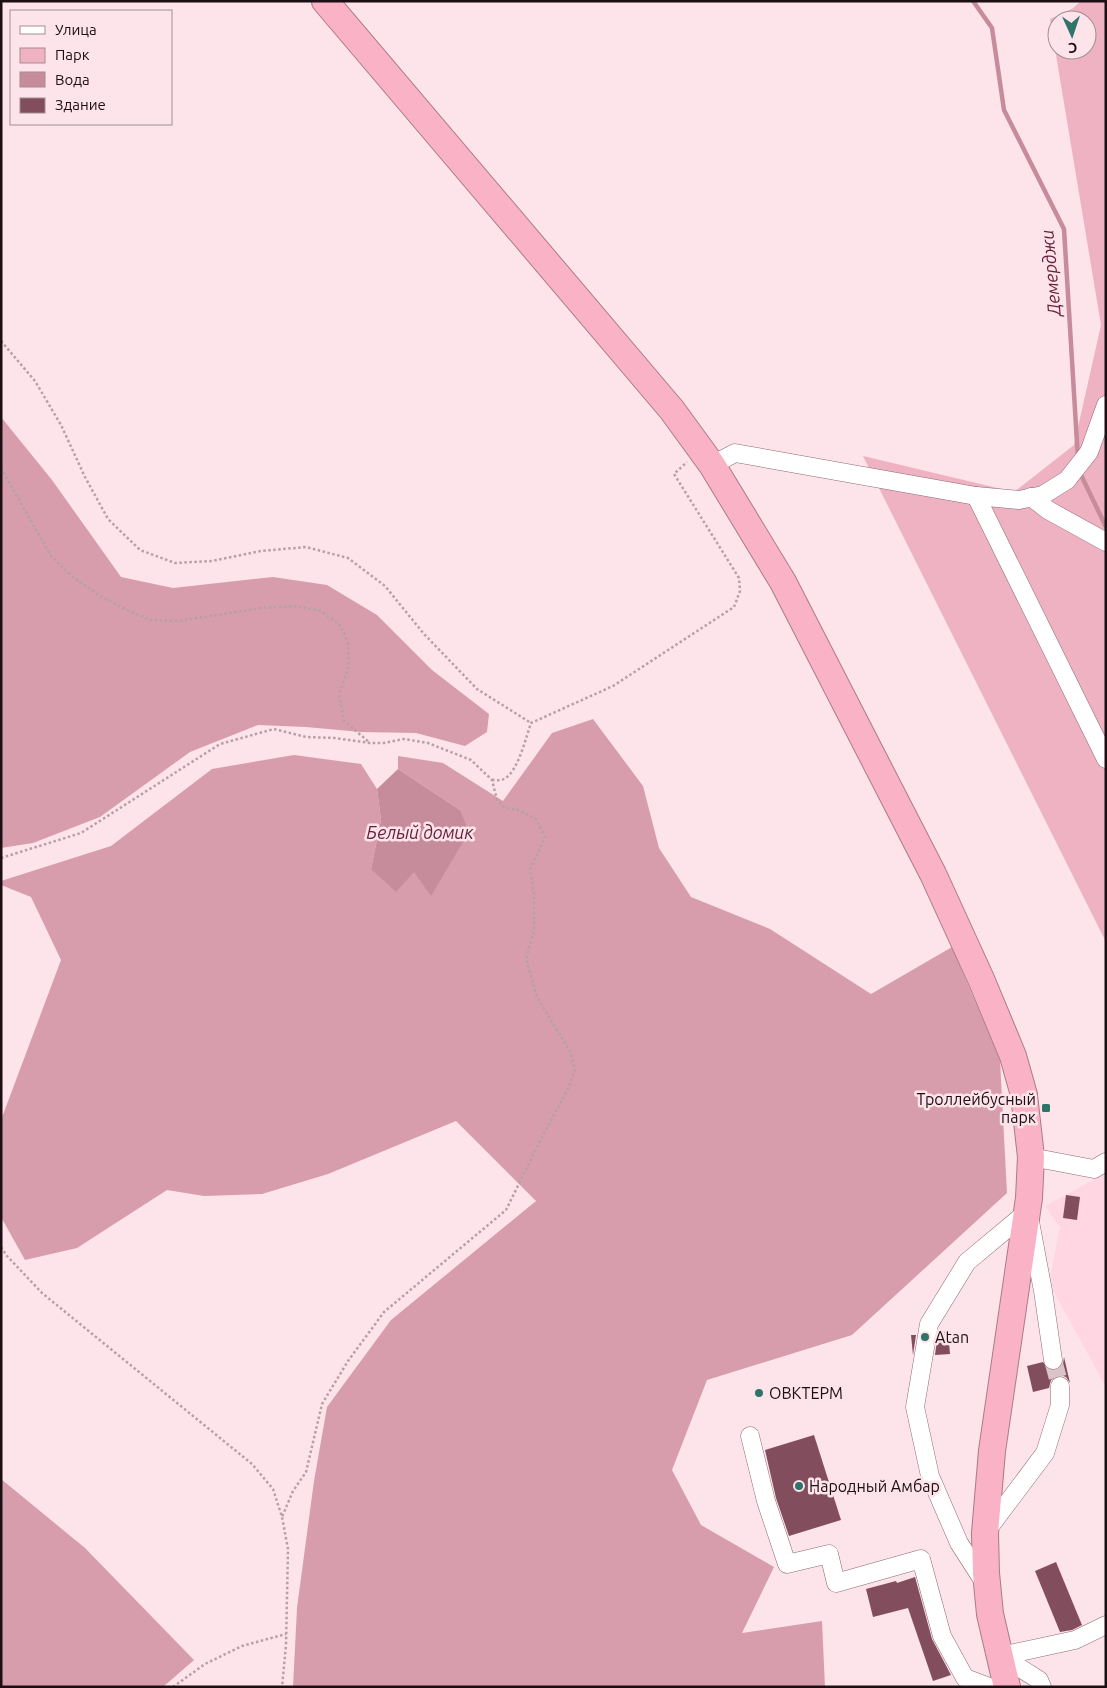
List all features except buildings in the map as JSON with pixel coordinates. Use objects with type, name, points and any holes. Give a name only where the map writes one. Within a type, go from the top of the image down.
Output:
[{"type":"highway","points":[[325,1],[659,395],[707,458],[783,582],[941,891],[1013,1056],[1024,1095],[1031,1157],[1028,1211],[992,1451],[985,1533],[990,1614],[1008,1687]]},
{"type":"street","points":[[707,458],[735,452],[976,496],[1019,500],[1043,495],[1067,480],[1090,452],[1106,404]]},
{"type":"street","points":[[976,496],[1106,759]]},
{"type":"street","points":[[1031,498],[1048,510],[1106,542]]},
{"type":"street","points":[[1031,1157],[1094,1169],[1106,1162]]},
{"type":"street","points":[[987,1588],[959,1543],[930,1476],[914,1407],[929,1324],[967,1262],[1028,1211],[1043,1291],[1053,1360]]},
{"type":"street","points":[[985,1533],[1046,1453],[1060,1405],[1060,1386]]},
{"type":"street","points":[[750,1436],[766,1501],[787,1564],[829,1554],[836,1583],[921,1559],[942,1636],[964,1678],[989,1687]]},
{"type":"street","points":[[1001,1656],[1075,1640],[1106,1625]]},
{"type":"street","points":[[1001,1656],[1038,1680],[1042,1687]]},
{"type":"path","points":[[1,341],[35,381],[57,418],[108,520],[140,550],[175,563],[212,561],[261,551],[306,547],[348,558],[385,586],[424,634],[477,689],[531,723]]},
{"type":"path","points":[[492,780],[502,780],[511,773],[531,723],[613,686],[734,607],[740,591],[739,578],[674,474],[707,458]]},
{"type":"path","points":[[1,468],[51,556],[73,577],[125,609],[150,620],[178,621],[261,608],[293,606],[319,610],[339,624],[348,642],[349,666],[339,695],[344,722],[370,743]]},
{"type":"path","points":[[1,858],[81,833],[220,744],[274,729],[306,737],[335,738],[370,743],[384,743],[404,739],[428,743],[471,760],[492,780],[497,800],[505,808],[518,810],[536,819],[545,837],[530,869],[534,893],[534,930],[526,960],[537,997],[571,1053],[575,1071],[568,1089],[506,1210],[384,1312],[348,1361],[322,1404],[306,1472],[293,1491],[282,1517]]},
{"type":"path","points":[[1,1247],[7,1256],[42,1293],[252,1464],[273,1489],[282,1517],[288,1549],[287,1634],[282,1687]]},
{"type":"path","points":[[173,1687],[205,1664],[242,1646],[287,1634]]},
{"type":"shaded area","points":[[1,417],[52,480],[121,577],[173,588],[273,577],[327,585],[377,615],[432,670],[489,714],[487,732],[465,746],[416,733],[361,732],[258,725],[190,752],[100,817],[33,843],[1,848]]},
{"type":"shaded area","points":[[593,719],[643,786],[659,848],[691,897],[770,929],[871,994],[952,947],[1000,1060],[1007,1193],[852,1335],[707,1380],[672,1470],[701,1525],[774,1567],[742,1633],[822,1621],[825,1687],[293,1687],[297,1608],[314,1481],[327,1407],[391,1320],[536,1201],[456,1121],[328,1174],[262,1194],[204,1196],[167,1190],[77,1248],[25,1260],[1,1217],[1,1120],[61,960],[31,897],[1,885],[1,881],[111,846],[212,769],[294,755],[361,764],[377,789],[381,820],[371,869],[460,810],[398,769],[398,756],[443,763],[503,801],[552,733]]},
{"type":"shaded area","points":[[1106,1173],[1106,1387],[1049,1283],[1060,1227],[1045,1206]]},
{"type":"shaded area","points":[[1,1479],[85,1548],[194,1660],[163,1687],[1,1687]]},
{"type":"green space","points":[[1081,1],[1106,1],[1106,942],[863,456],[1014,492],[1074,445],[1101,325],[1057,60],[1097,60],[1097,10],[1070,10]]},
{"type":"water","name":"Белый домик","points":[[398,769],[460,810],[469,832],[431,896],[414,872],[396,892],[371,869],[381,820],[377,789]]},
{"type":"waterway","name":"Демерджи","points":[[973,1],[992,28],[1004,110],[1064,229],[1078,459]]},
{"type":"waterway","name":"Демерджи","points":[[1080,471],[1106,527]]},
{"type":"tunnel","points":[[1053,1360],[1060,1386]]},
{"type":"place","name":"Троллейбусный парк","points":[[1046,1108]]},
{"type":"place","name":"Atan","points":[[925,1337]]},
{"type":"place","name":"ОВКТЕРМ","points":[[759,1393]]},
{"type":"place","name":"Народный Амбар","points":[[799,1486]]}]
